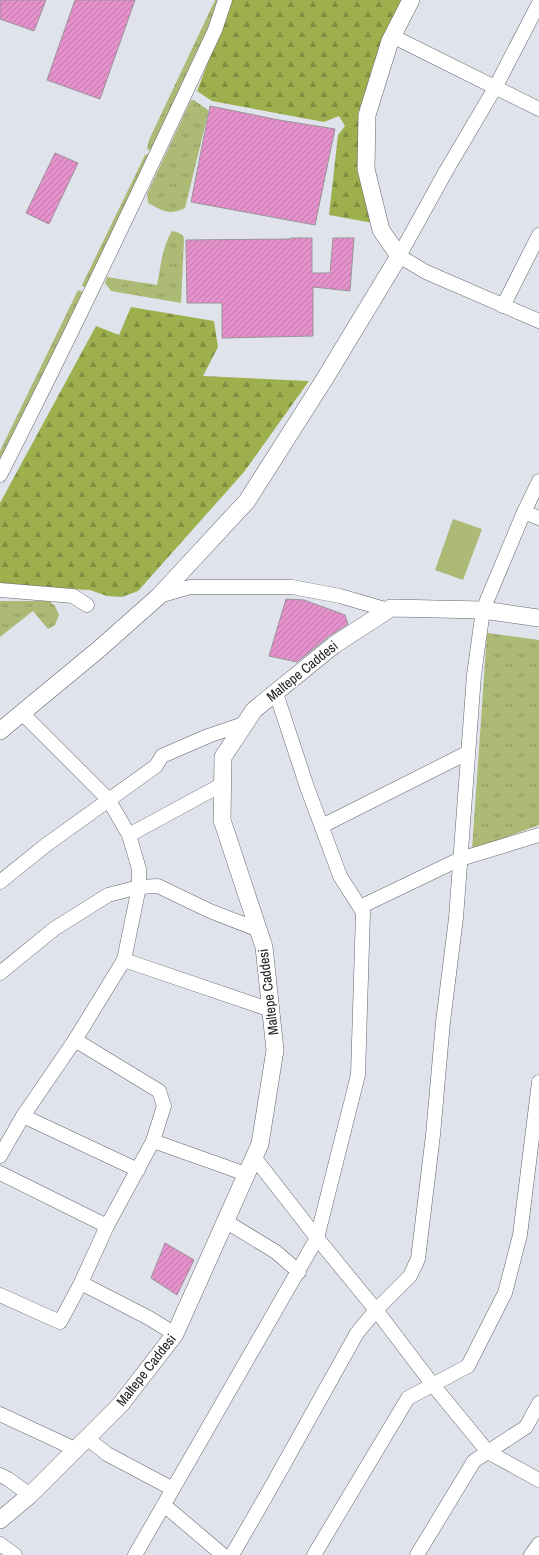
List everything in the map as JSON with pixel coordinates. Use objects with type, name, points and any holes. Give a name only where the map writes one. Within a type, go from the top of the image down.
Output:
[{"type":"street","points":[[0,475],[115,244],[215,30],[225,0]]},
{"type":"street","points":[[410,0],[392,36],[366,115],[366,169],[381,230],[399,256],[426,272],[539,321]]},
{"type":"street","points":[[0,731],[98,650],[159,596],[247,501],[324,380],[399,256],[446,171],[495,88],[539,3]]},
{"type":"street","points":[[392,36],[539,109]]},
{"type":"street","points":[[503,306],[539,236]]},
{"type":"street","points":[[232,1555],[266,1498],[357,1333],[376,1310],[410,1276],[418,1259],[433,1135],[443,1022],[456,918],[467,753],[474,675],[483,610],[524,512],[539,481]]},
{"type":"street","points":[[524,512],[539,518]]},
{"type":"street","points":[[159,596],[190,588],[292,587],[340,596],[388,610]]},
{"type":"street","points":[[0,590],[73,596],[87,605]]},
{"type":"street","name":"Maltepe Caddesi","points":[[0,1520],[30,1495],[121,1404],[175,1334],[260,1144],[275,1050],[264,947],[222,820],[223,757],[254,710],[334,645],[391,608],[483,610],[539,618]]},
{"type":"street","points":[[135,1555],[318,1238],[358,1075],[363,912],[340,876],[276,693]]},
{"type":"street","points":[[0,1156],[23,1116],[75,1040],[124,960],[139,886],[139,869],[130,835],[108,799],[22,713]]},
{"type":"street","points":[[0,882],[46,845],[156,766],[162,756],[208,736],[246,724]]},
{"type":"street","points":[[322,826],[467,753]]},
{"type":"street","points":[[130,835],[223,784]]},
{"type":"street","points":[[360,907],[460,859],[539,835]]},
{"type":"street","points":[[0,973],[54,929],[108,895],[139,886],[158,886],[210,911],[259,930]]},
{"type":"street","points":[[124,960],[271,1010]]},
{"type":"street","points":[[0,1295],[60,1322],[81,1283],[107,1226],[153,1141],[164,1106],[159,1091],[75,1040]]},
{"type":"street","points":[[314,1555],[408,1398],[468,1366],[505,1293],[520,1236],[539,1082]]},
{"type":"street","points":[[23,1116],[138,1170]]},
{"type":"street","points":[[153,1141],[246,1174]]},
{"type":"street","points":[[254,1157],[376,1310],[433,1385],[488,1452],[539,1480]]},
{"type":"street","points":[[0,1173],[107,1226]]},
{"type":"street","points":[[225,1221],[276,1252],[299,1272]]},
{"type":"street","points":[[81,1283],[150,1318],[175,1334]]},
{"type":"street","points":[[417,1555],[474,1462],[526,1427],[539,1403]]},
{"type":"street","points":[[0,1414],[108,1454],[173,1489]]},
{"type":"street","points":[[0,1475],[30,1495]]},
{"type":"street","points":[[164,1505],[223,1555]]},
{"type":"street","points":[[0,1544],[15,1555]]},
{"type":"street","points":[[532,1555],[539,1544]]},
{"type":"green space","points":[[215,0],[222,0],[154,152],[147,149],[149,140]]},
{"type":"green space","points":[[232,0],[402,0],[373,65],[360,113],[373,223],[329,215],[338,135],[345,126],[339,116],[324,122],[212,101],[197,91]]},
{"type":"green space","points":[[191,100],[194,100],[208,110],[208,114],[185,208],[175,212],[166,212],[148,203],[147,194]]},
{"type":"green space","points":[[149,154],[85,288],[82,285],[145,155]]},
{"type":"green space","points":[[172,231],[181,234],[184,239],[181,303],[111,291],[105,283],[107,277],[157,285],[164,250]]},
{"type":"green space","points":[[78,290],[85,293],[0,466],[0,451]]},
{"type":"green space","points":[[131,307],[214,321],[218,347],[203,376],[309,381],[244,472],[138,591],[122,597],[107,596],[90,590],[0,586],[0,503],[96,326],[119,335]]},
{"type":"green space","points":[[453,519],[482,529],[463,580],[435,570]]},
{"type":"green space","points":[[0,601],[49,601],[55,606],[59,615],[55,625],[48,629],[33,611],[0,637]]},
{"type":"green space","points":[[487,633],[539,640],[539,825],[472,850]]},
{"type":"building","points":[[0,0],[46,0],[34,31],[0,19]]},
{"type":"building","points":[[75,0],[135,0],[100,99],[47,80]]},
{"type":"building","points":[[210,106],[279,120],[335,129],[315,225],[191,202]]},
{"type":"building","points":[[55,153],[78,163],[49,224],[26,213]]},
{"type":"building","points":[[312,238],[312,273],[330,273],[333,238],[354,238],[350,291],[313,287],[313,336],[222,338],[222,303],[187,303],[186,240]]},
{"type":"building","points":[[286,599],[304,600],[345,615],[348,624],[328,637],[297,662],[269,656]]},
{"type":"building","points":[[165,1243],[194,1260],[177,1295],[151,1278]]}]
